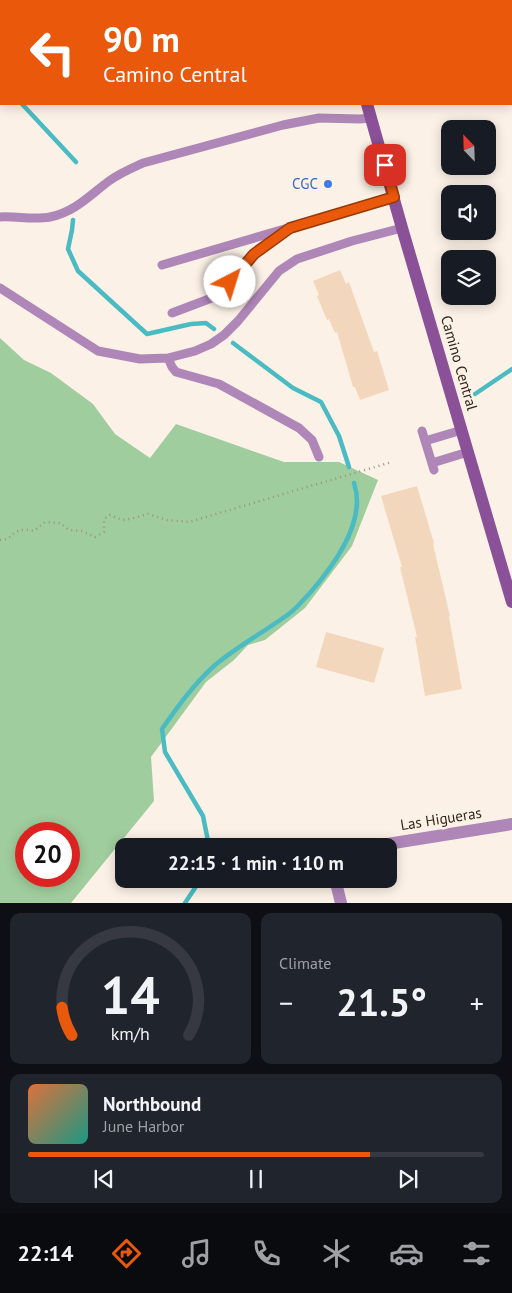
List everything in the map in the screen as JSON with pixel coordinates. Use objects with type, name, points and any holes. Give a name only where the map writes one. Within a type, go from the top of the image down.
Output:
[{"type":"main road","name":"Camino Central","points":[[368,105],[402,228],[512,602]]},
{"type":"street","name":"Las Higueras","points":[[397,842],[512,824]]},
{"type":"street","points":[[338,888],[342,903]]},
{"type":"lane","points":[[0,217],[50,217],[65,212],[84,203],[124,172],[143,162],[319,118],[360,120],[371,118]]},
{"type":"lane","points":[[162,266],[394,197]]},
{"type":"lane","points":[[172,312],[217,296],[254,254],[290,228]]},
{"type":"lane","points":[[0,288],[98,351],[140,359],[168,358],[195,351],[212,344],[224,335],[279,271],[297,260],[352,241],[402,228]]},
{"type":"lane","points":[[168,358],[176,372],[219,384],[299,428],[312,440],[320,457]]},
{"type":"lane","points":[[425,441],[462,430]]},
{"type":"lane","points":[[422,431],[433,467],[468,452]]},
{"type":"path","points":[[0,540],[8,539],[15,531],[26,529],[34,531],[45,522],[60,523],[69,530],[82,531],[94,537],[104,532],[104,520],[110,515],[122,520],[148,514],[166,520],[189,522],[392,462]]},
{"type":"green space","points":[[0,338],[24,360],[51,373],[93,404],[115,434],[150,458],[176,424],[284,462],[339,462],[378,480],[352,546],[305,608],[265,640],[248,645],[234,660],[206,682],[151,757],[154,801],[124,838],[115,838],[115,849],[71,903],[0,903]]},
{"type":"building","points":[[340,270],[346,284],[349,282],[374,352],[377,351],[389,390],[360,400],[355,387],[353,387],[337,332],[335,333],[329,319],[327,320],[313,281]]},
{"type":"building","points":[[417,486],[434,543],[450,616],[462,689],[425,696],[415,637],[417,637],[400,567],[402,567],[381,496]]},
{"type":"building","points":[[326,632],[384,648],[374,683],[316,667]]},
{"type":"waterway","points":[[23,105],[76,162]]},
{"type":"waterway","points":[[73,220],[68,249],[78,271],[147,334],[191,324],[206,323],[214,329]]},
{"type":"waterway","points":[[233,343],[293,388],[321,402],[339,436],[349,467]]},
{"type":"waterway","points":[[475,394],[512,369]]},
{"type":"waterway","points":[[207,838],[203,816],[165,752],[162,729],[207,672],[233,651],[293,611],[328,571],[352,528],[357,498],[354,483]]},
{"type":"waterway","points":[[185,903],[195,888]]},
{"type":"place","name":"CGC","points":[[328,184]]},
{"type":"route","points":[[230,282],[254,254],[290,228],[394,197],[385,165]]}]
